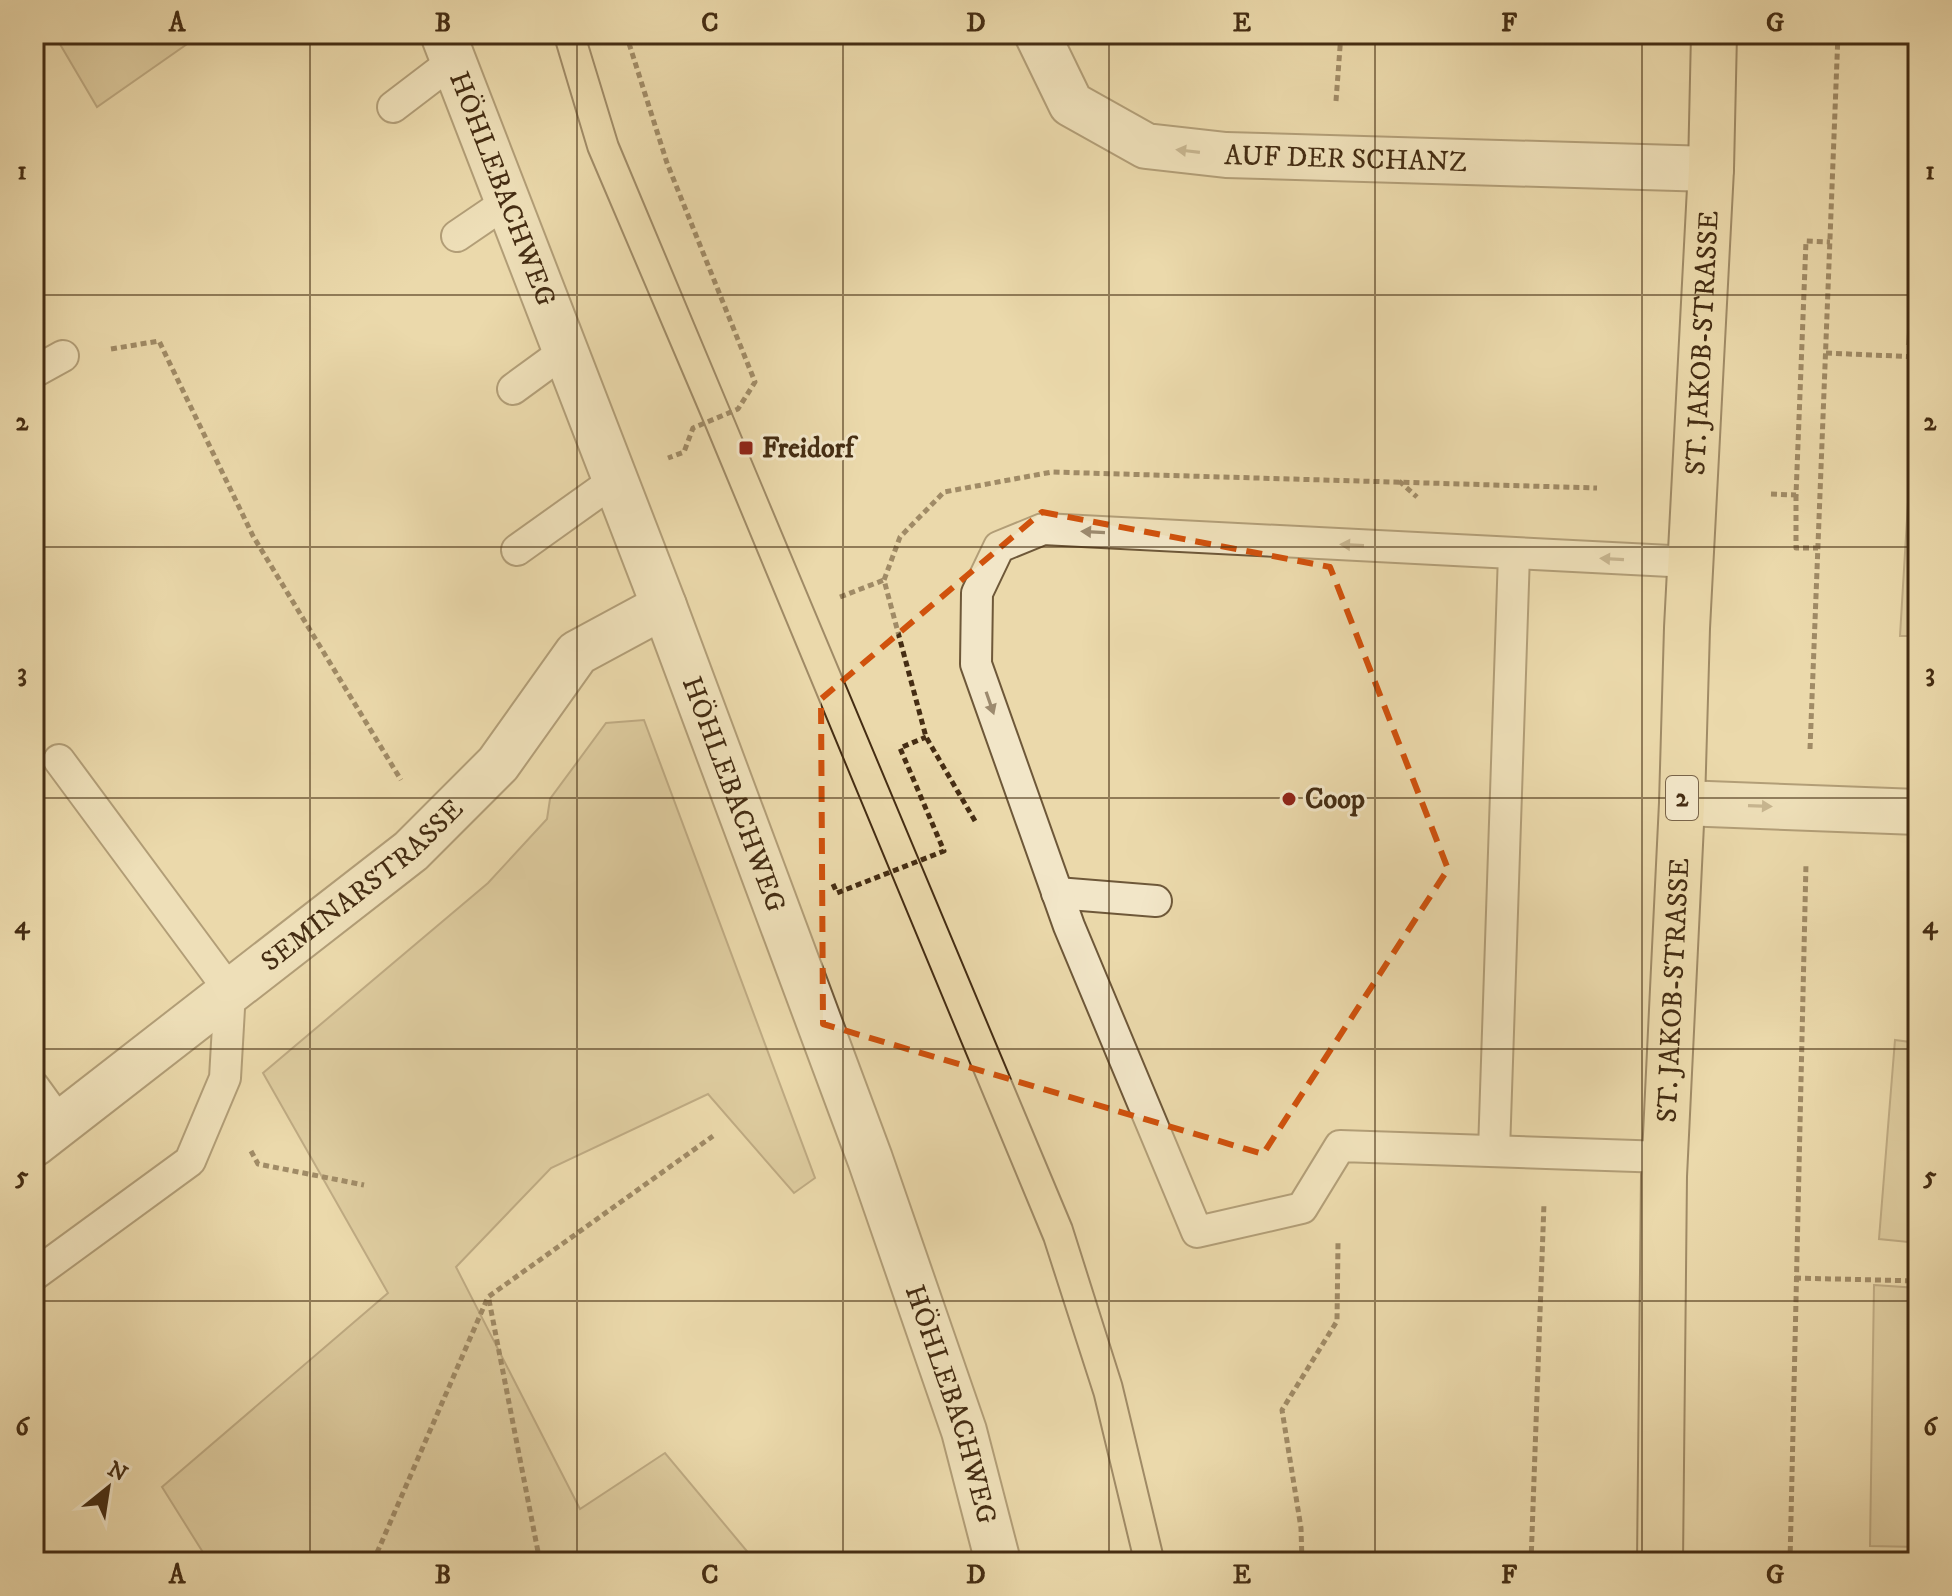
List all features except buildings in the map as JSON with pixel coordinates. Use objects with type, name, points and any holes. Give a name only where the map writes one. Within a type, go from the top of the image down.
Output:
[{"type":"main road","name":"ST. JAKOB-STRASSE","points":[[1660,1562],[1665,1157],[1690,562],[1711,169],[1714,34]]},
{"type":"street","name":"AUF DER SCHANZ","points":[[1037,34],[1071,104],[1146,146],[1226,155],[1711,169]]},
{"type":"street","name":"HÖHLEBACHWEG","points":[[447,48],[664,606],[880,1189],[964,1431],[998,1562]]},
{"type":"street","name":"SEMINARSTRASSE","points":[[47,1134],[411,851],[498,764],[577,653],[664,606]]},
{"type":"street","points":[[1682,803],[1918,812]]},
{"type":"lane","points":[[393,107],[447,48]]},
{"type":"lane","points":[[457,236],[507,202]]},
{"type":"lane","points":[[513,389],[565,351]]},
{"type":"lane","points":[[34,372],[63,356]]},
{"type":"lane","points":[[517,550],[615,480]]},
{"type":"lane","points":[[1665,1157],[1340,1146],[1302,1208],[1197,1232],[1057,893],[976,664],[977,593],[999,547],[1043,529],[1690,562]]},
{"type":"lane","points":[[1494,1151],[1514,554]]},
{"type":"lane","points":[[34,1275],[190,1161],[225,1078],[230,991],[59,760]]},
{"type":"lane","points":[[1057,893],[1156,901]]},
{"type":"lane","points":[[34,1087],[47,1134]]},
{"type":"path","points":[[626,34],[667,163],[755,382],[738,409],[693,428],[684,452]]},
{"type":"path","points":[[1341,34],[1341,159]]},
{"type":"path","points":[[1790,1562],[1808,808],[1838,34]]},
{"type":"path","points":[[1818,548],[1796,548],[1796,495],[1806,241],[1830,242]]},
{"type":"path","points":[[63,356],[159,341],[253,536],[432,831]]},
{"type":"path","points":[[1826,353],[1918,357]]},
{"type":"path","points":[[670,457],[676,471]]},
{"type":"path","points":[[1771,494],[1796,495]]},
{"type":"path","points":[[840,597],[884,580]]},
{"type":"path","points":[[831,879],[837,893],[944,851],[900,748],[926,737]]},
{"type":"path","points":[[373,1562],[488,1297],[713,1136]]},
{"type":"path","points":[[246,1143],[258,1164],[364,1185]]},
{"type":"path","points":[[1531,1562],[1546,1153]]},
{"type":"path","points":[[1302,1562],[1301,1528],[1282,1410],[1337,1321],[1338,1241]]},
{"type":"path","points":[[1795,1278],[1918,1281]]},
{"type":"path","points":[[488,1297],[540,1562]]},
{"type":"highlighted area","points":[[1042,512],[1330,567],[1448,869],[1263,1154],[823,1024],[821,699]]},
{"type":"shaded area","points":[[54,34],[185,34],[190,42],[97,107]]},
{"type":"shaded area","points":[[1918,218],[1918,344],[1907,344]]},
{"type":"shaded area","points":[[1915,386],[1918,387],[1918,636],[1900,636]]},
{"type":"shaded area","points":[[644,720],[815,1178],[794,1193],[708,1094],[551,1168],[456,1267],[580,1509],[665,1453],[756,1562],[329,1562],[322,1552],[302,1562],[209,1562],[162,1487],[388,1293],[263,1073],[488,883],[547,819],[550,799],[606,723]]},
{"type":"shaded area","points":[[1895,1040],[1918,1043],[1918,1243],[1879,1239]]},
{"type":"shaded area","points":[[1874,1285],[1918,1288],[1918,1547],[1870,1546]]},
{"type":"tram line","points":[[553,34],[588,151],[1044,1241],[1094,1396],[1134,1562]]},
{"type":"tram line","points":[[585,34],[618,142],[1072,1225],[1122,1383],[1165,1562]]},
{"type":"place","name":"Freidorf","points":[[746,448]]},
{"type":"place","name":"Coop","points":[[1289,799]]}]
